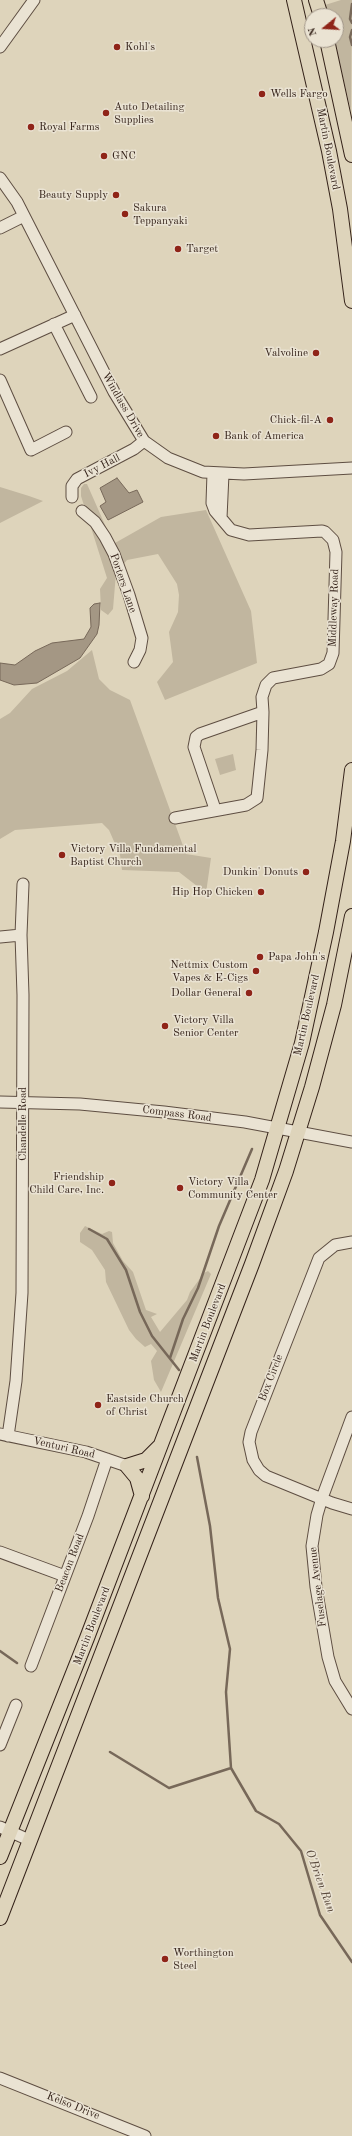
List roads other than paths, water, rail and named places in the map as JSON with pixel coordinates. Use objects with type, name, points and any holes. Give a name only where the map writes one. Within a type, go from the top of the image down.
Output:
[{"type":"main road","name":"Martin Boulevard","points":[[294,0],[329,151],[340,209],[352,301]]},
{"type":"main road","name":"Martin Boulevard","points":[[329,48],[352,155]]},
{"type":"main road","name":"Martin Boulevard","points":[[0,1857],[5,1829],[90,1631],[250,1213],[277,1129],[302,1043],[326,932],[343,841],[352,770]]},
{"type":"main road","name":"Martin Boulevard","points":[[0,1918],[252,1264],[298,1133],[334,1005],[352,916]]},
{"type":"main road","points":[[142,1496],[137,1478],[127,1466],[146,1460],[162,1445]]},
{"type":"street","points":[[0,47],[34,0]]},
{"type":"street","name":"Windlass Drive","points":[[0,178],[24,216],[114,392],[144,441],[168,458],[188,468],[203,472],[218,473],[352,468]]},
{"type":"street","points":[[0,228],[24,216]]},
{"type":"street","points":[[0,349],[75,315]]},
{"type":"street","points":[[54,324],[91,397]]},
{"type":"street","points":[[0,380],[31,450],[66,432]]},
{"type":"street","name":"Ivy Hall","points":[[72,497],[72,486],[77,479],[129,451],[144,441]]},
{"type":"street","name":"Middleway Road","points":[[215,809],[246,805],[257,798],[264,712],[262,697],[269,681],[280,676],[321,669],[332,658],[335,546],[325,532],[241,534],[226,526],[221,518],[218,473]]},
{"type":"street","name":"Porters Lane","points":[[82,511],[95,522],[106,537],[129,595],[142,638],[140,650],[134,662]]},
{"type":"street","points":[[175,818],[215,809],[194,747],[196,737],[200,734],[264,712]]},
{"type":"street","name":"Chandelle Road","points":[[4,1435],[15,1389],[21,1332],[23,1102],[21,936],[24,884]]},
{"type":"street","points":[[0,937],[21,936]]},
{"type":"street","name":"Compass Road","points":[[0,1102],[80,1104],[164,1112],[352,1142]]},
{"type":"street","name":"Box Circle","points":[[352,1242],[335,1245],[319,1258],[250,1432],[249,1442],[253,1460],[262,1474],[352,1509]]},
{"type":"street","name":"Fuselage Avenue","points":[[352,1417],[316,1515],[312,1546],[315,1581],[324,1642],[331,1671],[340,1691],[352,1709]]},
{"type":"street","name":"Venturi Road","points":[[4,1435],[86,1452],[127,1466]]},
{"type":"street","name":"Beacon Road","points":[[31,1666],[88,1516],[107,1459]]},
{"type":"street","points":[[0,1552],[65,1576]]},
{"type":"street","points":[[0,1744],[3,1726],[16,1705]]},
{"type":"street","points":[[5,1829],[29,1840]]},
{"type":"street","name":"Kelso Drive","points":[[0,2078],[145,2136]]},
{"type":"waterway","points":[[352,4],[350,19],[352,23]]},
{"type":"waterway","points":[[352,30],[350,37],[352,45]]},
{"type":"waterway","points":[[170,1358],[183,1319],[198,1288],[219,1226],[252,1149]]},
{"type":"waterway","points":[[89,1229],[107,1239],[126,1270],[140,1312],[152,1336],[179,1370]]},
{"type":"waterway","points":[[197,1457],[210,1526],[218,1598],[230,1649],[226,1692],[231,1768]]},
{"type":"waterway","name":"O'Brien Run","points":[[0,1651],[17,1663]]},
{"type":"waterway","name":"O'Brien Run","points":[[110,1752],[169,1788],[231,1768],[256,1811],[279,1824],[301,1851],[320,1915],[352,1962]]},
{"type":"place","name":"Kohl's","points":[[117,47]]},
{"type":"place","name":"Wells Fargo","points":[[262,94]]},
{"type":"place","name":"Auto Detailing Supplies","points":[[106,113]]},
{"type":"place","name":"Royal Farms","points":[[31,127]]},
{"type":"place","name":"GNC","points":[[104,156]]},
{"type":"place","name":"Beauty Supply","points":[[116,195]]},
{"type":"place","name":"Sakura Teppanyaki","points":[[125,214]]},
{"type":"place","name":"Target","points":[[178,249]]},
{"type":"place","name":"Valvoline","points":[[316,353]]},
{"type":"place","name":"Chick-fil-A","points":[[330,420]]},
{"type":"place","name":"Bank of America","points":[[216,436]]},
{"type":"place","name":"Victory Villa Fundamental Baptist Church","points":[[62,855]]},
{"type":"place","name":"Dunkin' Donuts","points":[[306,872]]},
{"type":"place","name":"Hip Hop Chicken","points":[[261,892]]},
{"type":"place","name":"Papa John's","points":[[260,957]]},
{"type":"place","name":"Nettmix Custom Vapes & E-Cigs","points":[[256,971]]},
{"type":"place","name":"Dollar General","points":[[249,993]]},
{"type":"place","name":"Victory Villa Senior Center","points":[[165,1026]]},
{"type":"place","name":"Friendship Child Care, Inc.","points":[[112,1183]]},
{"type":"place","name":"Victory Villa Community Center","points":[[180,1188]]},
{"type":"place","name":"Eastside Church of Christ","points":[[98,1405]]},
{"type":"place","name":"Worthington Steel","points":[[165,1959]]}]
